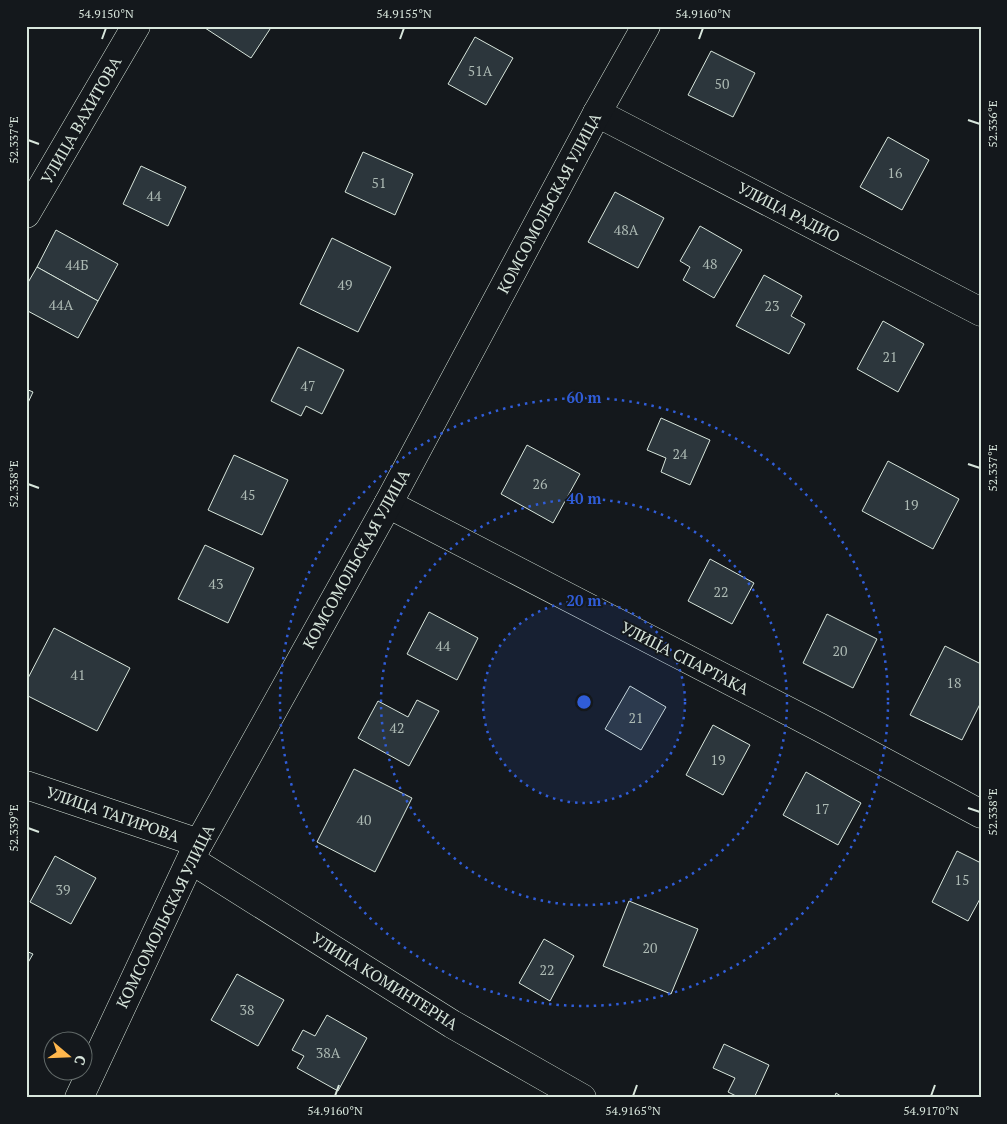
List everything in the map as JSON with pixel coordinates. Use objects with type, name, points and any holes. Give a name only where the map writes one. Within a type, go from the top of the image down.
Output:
[{"type":"street","name":"УЛИЦА ВАХИТОВА","points":[[26,214],[136,26]]},
{"type":"street","name":"КОМСОМОЛЬСКАЯ УЛИЦА","points":[[79,1098],[195,851],[388,504],[597,113],[646,26]]},
{"type":"street","name":"УЛИЦА РАДИО","points":[[597,113],[981,312]]},
{"type":"street","name":"УЛИЦА СПАРТАКА","points":[[388,504],[981,814]]},
{"type":"street","name":"УЛИЦА ТАГИРОВА","points":[[26,785],[195,851]]},
{"type":"street","name":"УЛИЦА КОМИНТЕРНА","points":[[195,851],[452,1024],[582,1098]]},
{"type":"building","points":[[202,26],[272,26],[251,58]]},
{"type":"building","points":[[475,37],[513,58],[486,105],[448,84]]},
{"type":"building","points":[[711,51],[755,73],[733,117],[688,95]]},
{"type":"building","points":[[888,137],[929,160],[902,210],[860,187]]},
{"type":"building","points":[[363,152],[413,174],[395,215],[345,192]]},
{"type":"building","points":[[141,166],[186,187],[168,226],[123,204]]},
{"type":"building","points":[[615,192],[664,218],[638,268],[588,242]]},
{"type":"building","points":[[700,226],[742,250],[714,298],[683,280],[690,267],[680,261]]},
{"type":"building","points":[[56,230],[118,264],[98,301],[37,267]]},
{"type":"building","points":[[332,238],[391,267],[358,332],[300,304]]},
{"type":"building","points":[[37,267],[98,301],[78,338],[26,310],[26,286]]},
{"type":"building","points":[[764,275],[802,296],[791,316],[805,324],[789,354],[736,326]]},
{"type":"building","points":[[883,321],[924,344],[898,392],[857,369]]},
{"type":"building","points":[[298,347],[344,370],[322,414],[306,406],[301,416],[271,401]]},
{"type":"building","points":[[26,389],[33,392],[26,407]]},
{"type":"building","points":[[661,418],[710,440],[690,485],[661,472],[666,458],[647,450]]},
{"type":"building","points":[[527,445],[580,474],[553,523],[501,494]]},
{"type":"building","points":[[234,455],[288,480],[262,535],[208,510]]},
{"type":"building","points":[[888,461],[959,499],[933,549],[862,511]]},
{"type":"building","points":[[205,545],[254,568],[228,623],[178,599]]},
{"type":"building","points":[[710,559],[754,583],[732,624],[688,601]]},
{"type":"building","points":[[429,612],[478,638],[457,680],[407,654]]},
{"type":"building","points":[[827,614],[877,639],[853,688],[803,663]]},
{"type":"building","points":[[54,628],[130,668],[97,731],[26,695],[26,682]]},
{"type":"building","points":[[945,646],[981,664],[981,702],[962,740],[910,715]]},
{"type":"building","points":[[630,686],[666,707],[641,750],[605,729]]},
{"type":"building","points":[[417,700],[439,711],[409,766],[358,738],[378,701],[408,717]]},
{"type":"building","points":[[713,725],[750,745],[723,795],[686,775]]},
{"type":"building","points":[[354,769],[412,798],[375,872],[317,842]]},
{"type":"building","points":[[806,772],[861,803],[838,845],[783,815]]},
{"type":"building","points":[[957,851],[981,863],[981,897],[968,921],[932,902]]},
{"type":"building","points":[[55,856],[96,878],[71,924],[30,902]]},
{"type":"building","points":[[629,901],[698,929],[671,994],[603,966]]},
{"type":"building","points":[[544,939],[574,956],[550,1001],[519,983]]},
{"type":"building","points":[[26,951],[33,954],[26,966]]},
{"type":"building","points":[[237,974],[284,1000],[258,1046],[211,1020]]},
{"type":"building","points":[[327,1015],[367,1038],[338,1091],[297,1068],[304,1056],[292,1050],[303,1030],[315,1036]]},
{"type":"building","points":[[724,1044],[769,1065],[754,1098],[740,1098],[728,1092],[735,1078],[713,1068]]},
{"type":"building","points":[[836,1093],[844,1098],[834,1098]]}]
